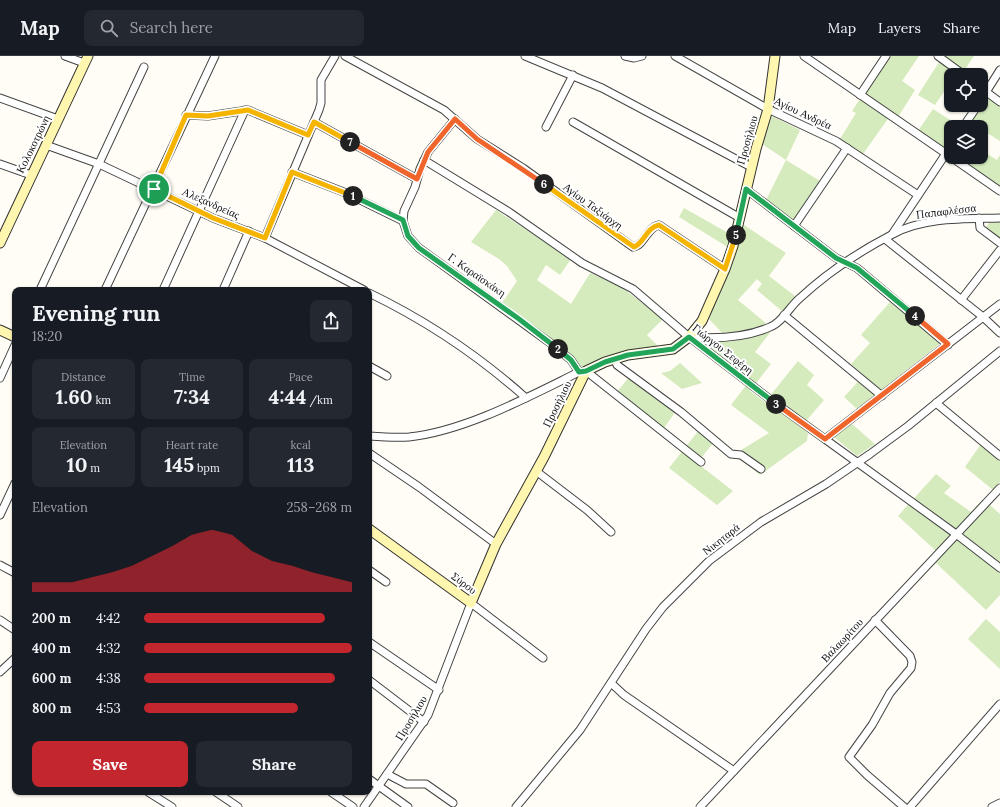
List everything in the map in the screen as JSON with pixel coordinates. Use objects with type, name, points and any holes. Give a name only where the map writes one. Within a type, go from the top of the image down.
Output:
[{"type":"street","points":[[65,56],[86,60]]},
{"type":"street","points":[[106,287],[154,189],[186,115],[215,56]]},
{"type":"street","points":[[265,238],[321,103],[320,85],[322,77],[335,56]]},
{"type":"street","name":"Αγίου Ταξιάρχη","points":[[345,56],[437,105],[477,139],[523,168],[632,247],[638,245],[654,226],[659,225],[725,269]]},
{"type":"street","points":[[525,56],[602,88],[751,168]]},
{"type":"street","points":[[624,56],[634,58],[642,56]]},
{"type":"street","name":"Αγίου Ανδρέα","points":[[675,56],[768,109],[847,148],[918,195]]},
{"type":"street","name":"Προσήλιου","points":[[364,807],[424,722],[439,690],[454,645],[496,544],[536,471],[583,371],[635,354],[669,350],[689,337],[706,314],[725,269],[740,218],[751,168],[768,109],[775,56]]},
{"type":"street","points":[[804,56],[944,153]]},
{"type":"street","points":[[860,95],[886,56]]},
{"type":"street","points":[[938,56],[954,68]]},
{"type":"street","name":"Κολοκοτρώνη","points":[[1,239],[86,60]]},
{"type":"street","points":[[41,287],[144,67]]},
{"type":"street","points":[[988,85],[1000,70]]},
{"type":"street","points":[[546,127],[573,75]]},
{"type":"street","points":[[988,93],[1000,102]]},
{"type":"street","points":[[0,98],[58,119]]},
{"type":"street","points":[[186,115],[208,116],[245,110],[260,114],[308,135]]},
{"type":"street","points":[[164,287],[245,110]]},
{"type":"street","points":[[292,172],[351,196],[403,220],[405,208],[415,187],[424,160],[436,140],[455,119]]},
{"type":"street","points":[[314,122],[417,179]]},
{"type":"street","points":[[573,122],[740,218]]},
{"type":"street","name":"Αλεξανδρείας","points":[[46,145],[99,164],[199,211],[265,238],[355,287]]},
{"type":"street","points":[[794,226],[847,148]]},
{"type":"street","name":"Γιώργου Σεφέρη","points":[[424,160],[509,212],[582,263],[633,290],[689,337],[771,400],[956,534],[1000,568]]},
{"type":"street","points":[[893,234],[918,195],[944,162]]},
{"type":"street","points":[[0,164],[31,175]]},
{"type":"street","points":[[961,164],[1000,191]]},
{"type":"street","points":[[746,189],[836,258],[857,268],[948,344]]},
{"type":"street","points":[[979,218],[980,228],[1000,244]]},
{"type":"street","name":"Παπαφλέσσα","points":[[689,337],[710,338],[740,335],[770,327],[801,297],[845,263],[893,234],[926,223],[979,218],[1000,218]]},
{"type":"street","name":"Γ. Καραϊσκάκη","points":[[403,220],[408,236],[419,248],[553,345],[583,371],[701,462]]},
{"type":"street","points":[[224,287],[249,231]]},
{"type":"street","points":[[885,238],[983,317],[1000,334]]},
{"type":"street","points":[[961,300],[1000,250]]},
{"type":"street","points":[[372,295],[432,328],[456,344],[490,368],[526,398]]},
{"type":"street","points":[[825,439],[1000,304]]},
{"type":"street","points":[[784,315],[882,396]]},
{"type":"street","points":[[0,330],[12,336]]},
{"type":"street","name":"Νικηταρά","points":[[516,807],[580,730],[646,629],[663,607],[709,561],[761,522],[826,484],[857,463],[936,403],[1000,351]]},
{"type":"street","points":[[0,378],[12,352]]},
{"type":"street","points":[[616,359],[617,366],[680,412],[732,454],[741,455],[761,469]]},
{"type":"street","points":[[372,368],[387,376]]},
{"type":"street","points":[[372,436],[408,437],[459,424],[526,398],[583,371]]},
{"type":"street","points":[[936,403],[1000,456]]},
{"type":"street","points":[[372,455],[426,492],[496,544]]},
{"type":"street","points":[[536,471],[587,510],[611,532]]},
{"type":"street","name":"Βαλαωρίτου","points":[[700,807],[1000,488]]},
{"type":"street","points":[[0,515],[12,491]]},
{"type":"street","name":"Σύρου","points":[[372,531],[472,603],[543,658]]},
{"type":"street","points":[[0,565],[12,571]]},
{"type":"street","points":[[372,572],[386,582]]},
{"type":"street","points":[[0,620],[12,628]]},
{"type":"street","points":[[875,620],[910,656],[912,662],[911,668],[890,693],[872,725],[849,757],[867,775],[904,807]]},
{"type":"street","points":[[372,644],[439,690]]},
{"type":"street","points":[[0,672],[12,661]]},
{"type":"street","points":[[372,682],[424,722]]},
{"type":"street","points":[[611,683],[624,695],[734,771]]},
{"type":"street","points":[[910,807],[1000,704]]},
{"type":"street","points":[[387,774],[406,784],[426,784],[453,803]]},
{"type":"street","points":[[372,781],[408,807]]},
{"type":"street","points":[[153,795],[172,807]]},
{"type":"street","points":[[220,795],[238,807]]},
{"type":"street","points":[[335,795],[353,807]]},
{"type":"street","points":[[992,807],[1000,803]]},
{"type":"green space","points":[[889,56],[919,56],[902,81],[915,90],[898,117],[892,113],[863,154],[840,139],[856,113],[852,111]]},
{"type":"green space","points":[[943,56],[974,56],[966,68],[944,68],[944,92],[935,105],[918,95]]},
{"type":"green space","points":[[988,97],[1000,104],[1000,141],[988,133],[988,120],[972,120],[977,112],[988,112]]},
{"type":"green space","points":[[933,109],[950,120],[944,120],[944,149],[918,131]]},
{"type":"green space","points":[[772,116],[800,130],[786,160],[762,144]]},
{"type":"green space","points":[[988,154],[997,160],[1000,155],[1000,187],[966,164],[988,164]]},
{"type":"green space","points":[[786,160],[820,181],[794,221],[766,200]]},
{"type":"green space","points":[[684,208],[737,238],[741,223],[786,253],[769,276],[795,296],[783,312],[757,290],[762,284],[757,279],[738,300],[773,329],[755,352],[771,364],[750,391],[765,402],[798,361],[814,375],[807,385],[824,400],[801,427],[808,433],[807,441],[760,475],[739,457],[746,454],[741,450],[769,433],[731,405],[751,379],[706,346],[715,341],[728,339],[709,319],[734,251],[679,217]]},
{"type":"green space","points":[[496,210],[571,259],[560,275],[546,265],[537,280],[571,304],[590,273],[620,286],[663,319],[647,335],[659,347],[637,349],[619,353],[581,368],[570,355],[502,303],[517,281],[507,266],[499,259],[471,242]]},
{"type":"green space","points":[[1000,222],[1000,239],[985,229],[989,223]]},
{"type":"green space","points":[[890,302],[941,343],[857,409],[844,397],[864,375],[851,364],[870,343],[861,335]]},
{"type":"green space","points":[[680,363],[702,383],[682,389],[661,373],[670,371]]},
{"type":"green space","points":[[629,377],[676,411],[664,428],[617,392]]},
{"type":"green space","points":[[852,424],[875,444],[857,456],[834,437]]},
{"type":"green space","points":[[699,430],[714,442],[697,463],[733,491],[717,505],[669,468]]},
{"type":"green space","points":[[981,444],[1000,460],[1000,482],[993,490],[965,467]]},
{"type":"green space","points":[[936,474],[951,486],[944,493],[971,512],[983,499],[1000,514],[1000,595],[986,610],[936,563],[935,550],[898,516]]},
{"type":"green space","points":[[986,619],[1000,632],[1000,669],[968,639]]},
{"type":"route","points":[[248,110],[308,135],[314,122],[417,179],[418,173],[428,152],[440,135],[455,119],[468,133],[523,168],[632,247],[638,245],[654,226],[659,225],[725,269],[733,246],[746,189],[836,258],[857,268],[948,344],[825,439],[689,337],[673,349],[628,355],[605,362],[586,371],[579,372],[571,360],[553,345],[419,248],[408,236],[403,220],[346,193],[292,172],[265,238],[213,218],[154,189],[186,115],[208,116],[248,110]]}]
